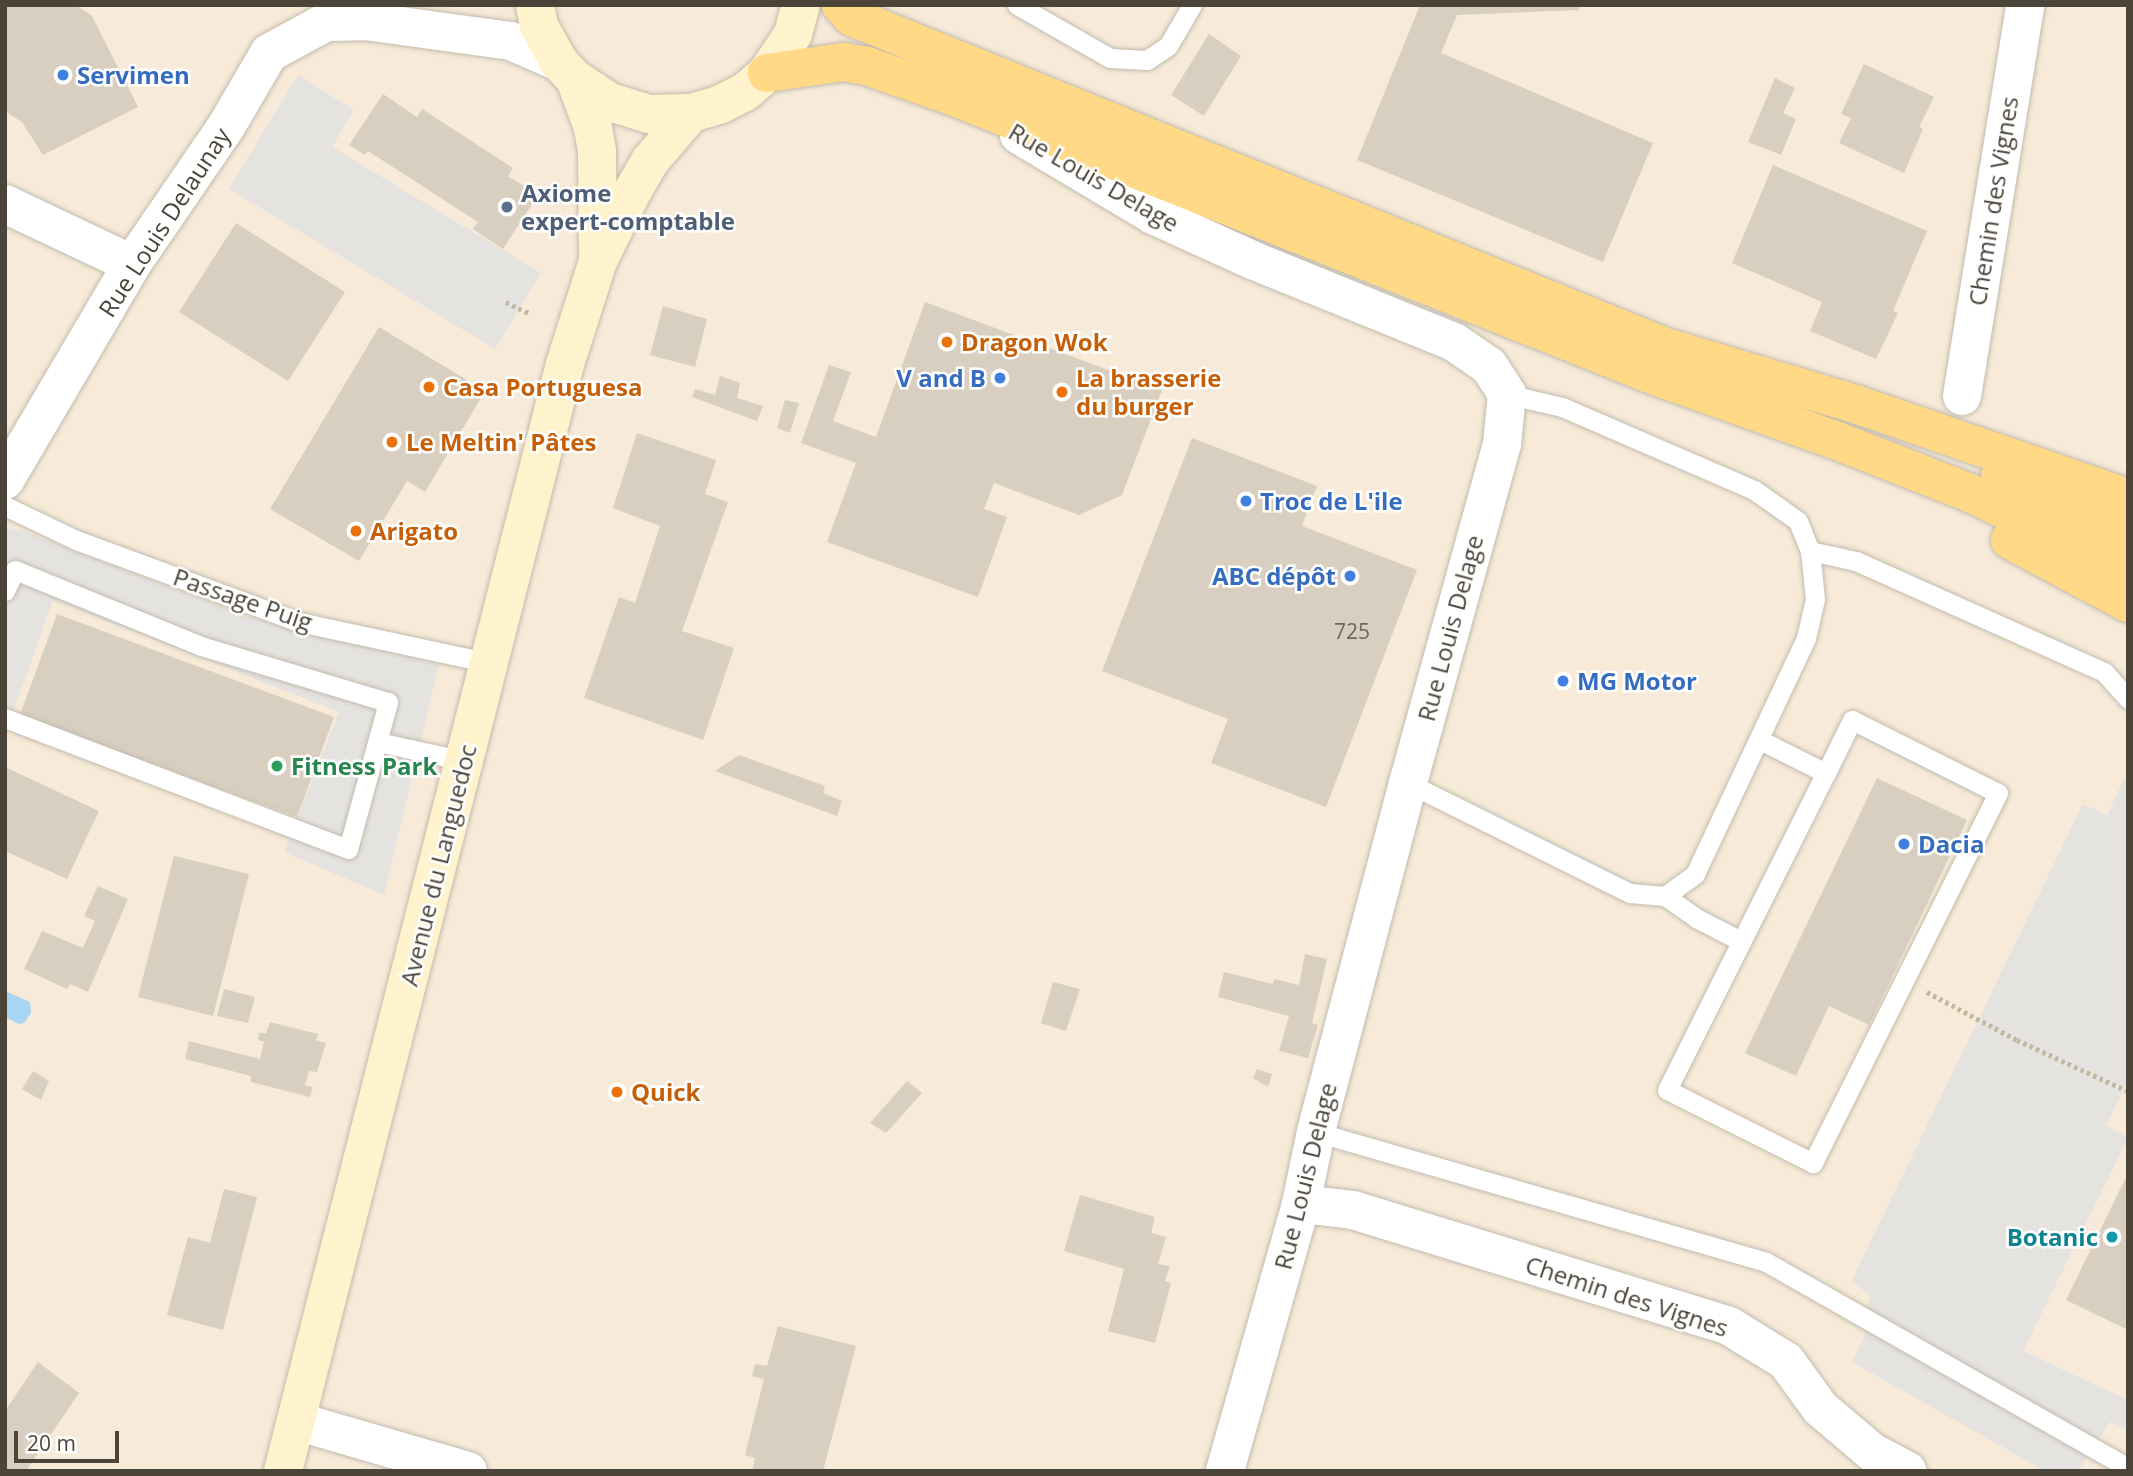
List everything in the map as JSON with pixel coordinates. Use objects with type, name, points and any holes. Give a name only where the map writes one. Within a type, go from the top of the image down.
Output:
[{"type":"highway","points":[[841,5],[852,17],[1665,347],[1858,405],[2128,498]]},
{"type":"highway","points":[[767,73],[843,62],[867,66],[957,98],[1655,376],[1835,440],[1968,492],[2128,569]]},
{"type":"highway","points":[[1858,405],[2128,538]]},
{"type":"highway","points":[[1835,440],[1979,524],[2128,603]]},
{"type":"main road","name":"Avenue du Languedoc","points":[[535,5],[539,26],[567,70],[593,128],[597,151],[598,261]]},
{"type":"main road","points":[[567,70],[610,102],[649,114],[691,113],[719,106],[745,92],[767,73],[793,34],[801,5]]},
{"type":"main road","name":"Avenue du Languedoc","points":[[283,1471],[565,364],[598,261],[650,161],[691,113]]},
{"type":"street","points":[[365,21],[440,5]]},
{"type":"street","name":"Chemin des Vignes","points":[[1962,396],[2025,5]]},
{"type":"street","points":[[365,21],[511,40],[567,70]]},
{"type":"street","name":"Rue Louis Delaunay","points":[[5,480],[132,264],[236,131],[269,53],[326,22],[365,21]]},
{"type":"street","name":"Rue Louis Delage","points":[[957,98],[1153,215],[1252,260],[1454,342],[1489,366],[1507,394],[1502,444],[1408,783],[1316,1132],[1301,1204],[1225,1471]]},
{"type":"street","points":[[5,204],[132,264]]},
{"type":"street","name":"Chemin des Vignes","points":[[1301,1204],[1353,1210],[1729,1326],[1786,1361],[1820,1408],[1872,1452],[1907,1471]]},
{"type":"street","points":[[296,1421],[468,1471]]},
{"type":"lane","points":[[1017,5],[1110,58],[1147,60],[1168,46],[1192,5]]},
{"type":"lane","points":[[1507,394],[1562,407],[1754,490],[1798,521],[1810,551],[1815,599],[1806,638],[1695,874],[1665,896]]},
{"type":"lane","name":"Passage Puig","points":[[5,506],[76,540],[299,622],[490,663]]},
{"type":"lane","points":[[1810,551],[1856,561],[2104,672],[2128,699]]},
{"type":"lane","points":[[5,718],[348,849],[388,702],[201,646],[15,570],[6,587]]},
{"type":"lane","points":[[1852,720],[1998,793],[1813,1163],[1667,1090],[1741,941],[1852,720]]},
{"type":"lane","points":[[1760,740],[1826,772]]},
{"type":"lane","points":[[378,742],[465,761]]},
{"type":"lane","points":[[1408,783],[1630,893],[1665,896],[1696,918],[1741,941]]},
{"type":"lane","points":[[1316,1132],[1766,1262],[2128,1468]]},
{"type":"path","points":[[506,302],[531,314]]},
{"type":"path","points":[[1904,981],[2017,1040],[2128,1091]]},
{"type":"shaded area","points":[[5,5],[2128,5],[2128,1471],[5,1471]]},
{"type":"shaded area","points":[[298,75],[354,110],[332,147],[541,273],[495,349],[229,189]]},
{"type":"shaded area","points":[[5,528],[23,531],[253,619],[439,664],[384,895],[284,852],[339,712],[53,600],[5,735]]},
{"type":"shaded area","points":[[2124,779],[2128,781],[2128,1081],[2106,1125],[2128,1138],[2023,1351],[2128,1400],[2128,1423],[2125,1428],[2110,1422],[2078,1471],[2045,1471],[1852,1362],[1863,1340],[1870,1294],[1851,1282],[2083,804],[2107,815]]},
{"type":"water","points":[[5,991],[30,1002],[31,1013],[24,1023],[19,1024],[5,1017]]},
{"type":"building","points":[[5,5],[76,5],[92,16],[138,107],[43,155],[22,122],[5,111]]},
{"type":"building","points":[[1420,5],[1578,5],[1579,10],[1457,15],[1441,53],[1653,143],[1603,262],[1357,160]]},
{"type":"building","points":[[1209,34],[1241,56],[1204,116],[1171,95]]},
{"type":"building","points":[[1864,64],[1934,97],[1919,127],[1923,129],[1904,173],[1839,143],[1851,118],[1841,114]]},
{"type":"building","points":[[1775,78],[1795,88],[1783,113],[1796,119],[1781,155],[1748,142]]},
{"type":"building","points":[[383,94],[417,117],[422,109],[513,168],[508,176],[538,195],[503,249],[473,229],[478,222],[368,151],[365,155],[349,145]]},
{"type":"building","points":[[1773,165],[1927,231],[1893,311],[1898,313],[1876,359],[1810,331],[1822,302],[1732,263]]},
{"type":"building","points":[[236,223],[345,292],[288,381],[179,312]]},
{"type":"building","points":[[925,302],[1162,390],[1122,495],[1079,515],[994,483],[984,509],[1007,517],[978,597],[827,542],[856,463],[801,443],[829,365],[851,372],[833,421],[876,437]]},
{"type":"building","points":[[663,306],[707,319],[695,367],[650,355]]},
{"type":"building","points":[[379,327],[485,391],[425,492],[407,481],[359,561],[270,509]]},
{"type":"building","points":[[720,376],[740,383],[737,398],[763,406],[757,421],[692,397],[695,389],[715,395]]},
{"type":"building","points":[[785,400],[799,403],[790,433],[777,428]]},
{"type":"building","points":[[637,433],[716,460],[705,494],[728,502],[682,631],[734,648],[703,740],[584,698],[619,597],[635,603],[660,526],[613,508]]},
{"type":"building","points":[[1192,438],[1317,486],[1302,526],[1417,570],[1326,807],[1211,763],[1228,719],[1102,671]]},
{"type":"building","points":[[57,614],[334,717],[297,817],[20,715]]},
{"type":"building","points":[[739,755],[825,786],[823,793],[842,801],[837,816],[715,771]]},
{"type":"building","points":[[5,767],[99,811],[67,879],[5,851]]},
{"type":"building","points":[[1877,778],[1967,820],[1869,1025],[1829,1006],[1796,1076],[1745,1053]]},
{"type":"building","points":[[174,856],[249,874],[213,1016],[138,997]]},
{"type":"building","points":[[98,886],[128,899],[88,992],[70,984],[67,989],[24,969],[42,931],[83,948],[95,921],[84,916]]},
{"type":"building","points":[[1305,954],[1327,959],[1312,1023],[1318,1025],[1308,1058],[1279,1051],[1289,1016],[1218,997],[1224,972],[1273,984],[1274,979],[1299,985]]},
{"type":"building","points":[[1053,982],[1080,989],[1066,1031],[1041,1023]]},
{"type":"building","points":[[224,989],[255,997],[248,1023],[217,1016]]},
{"type":"building","points":[[270,1022],[318,1034],[316,1040],[326,1043],[317,1072],[309,1071],[305,1085],[313,1087],[310,1097],[251,1082],[251,1076],[185,1059],[189,1041],[260,1059],[264,1042],[258,1040],[259,1033],[266,1033]]},
{"type":"building","points":[[1257,1069],[1272,1074],[1268,1087],[1253,1078]]},
{"type":"building","points":[[33,1071],[49,1081],[41,1100],[22,1089]]},
{"type":"building","points":[[907,1081],[922,1093],[886,1133],[870,1123]]},
{"type":"building","name":"Botanic","points":[[2128,1173],[2128,1330],[2066,1300]]},
{"type":"building","points":[[224,1189],[257,1197],[223,1330],[167,1315],[188,1237],[210,1243]]},
{"type":"building","points":[[1080,1195],[1155,1217],[1151,1233],[1166,1237],[1158,1264],[1170,1266],[1165,1281],[1171,1283],[1155,1343],[1108,1331],[1124,1269],[1064,1251]]},
{"type":"building","points":[[778,1326],[856,1346],[823,1471],[752,1471],[755,1458],[745,1455],[764,1379],[752,1376],[755,1364],[767,1366]]},
{"type":"building","points":[[38,1362],[79,1393],[26,1471],[5,1471],[5,1411]]},
{"type":"place","name":"Servimen","points":[[63,75]]},
{"type":"place","name":"Axiome expert-comptable","points":[[507,207]]},
{"type":"place","name":"Dragon Wok","points":[[947,342]]},
{"type":"place","name":"V and B","points":[[1000,378]]},
{"type":"place","name":"Casa Portuguesa","points":[[429,387]]},
{"type":"place","name":"La brasserie du burger","points":[[1062,392]]},
{"type":"place","name":"Le Meltin' Pâtes","points":[[392,442]]},
{"type":"place","name":"Troc de L'ile","points":[[1246,501]]},
{"type":"place","name":"Arigato","points":[[356,531]]},
{"type":"place","name":"ABC dépôt","points":[[1350,576]]},
{"type":"place","name":"MG Motor","points":[[1563,681]]},
{"type":"place","name":"Fitness Park","points":[[277,766]]},
{"type":"place","name":"Dacia","points":[[1904,844]]},
{"type":"place","name":"Quick","points":[[617,1092]]},
{"type":"place","name":"Botanic","points":[[2112,1237]]}]
